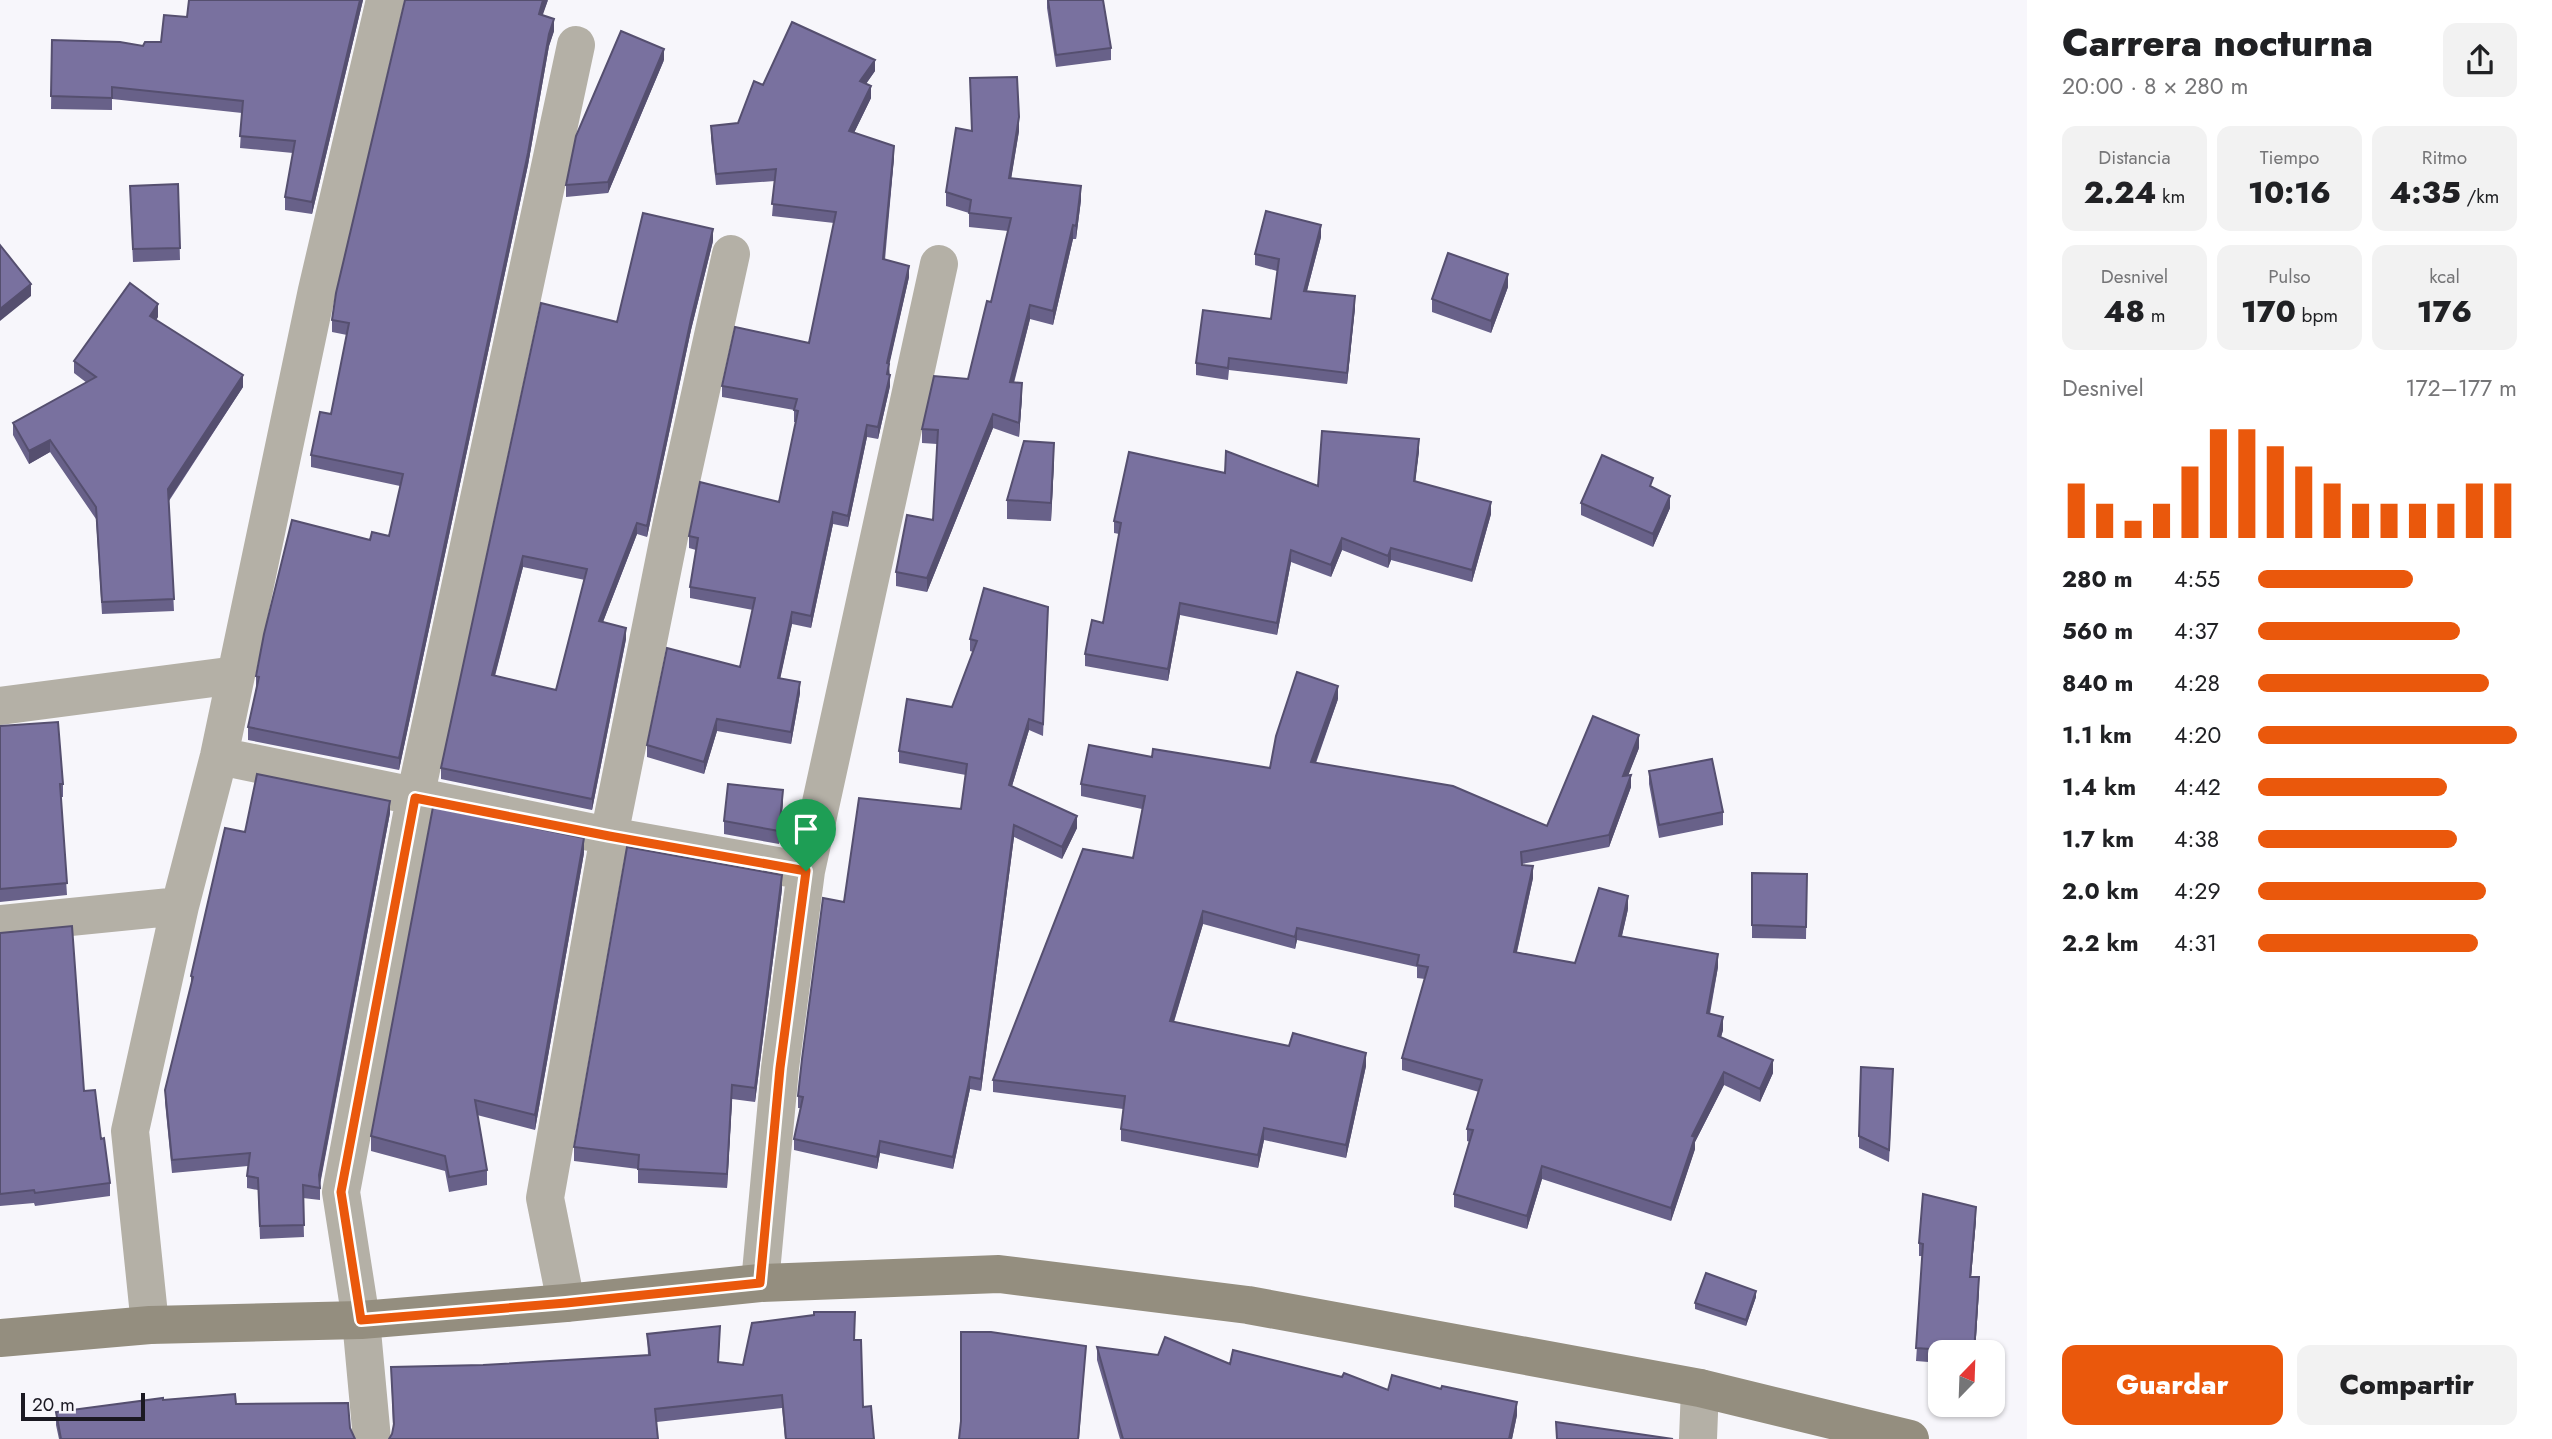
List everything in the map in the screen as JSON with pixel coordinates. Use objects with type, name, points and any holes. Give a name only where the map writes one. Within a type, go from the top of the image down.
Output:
[{"type":"main road","points":[[0,1338],[150,1325],[361,1320],[760,1283],[999,1274],[1248,1305],[1700,1388],[1910,1439]]},
{"type":"street","points":[[150,1325],[130,1131],[180,906],[219,756],[317,290],[385,0]]},
{"type":"street","points":[[372,1439],[361,1320],[341,1192],[415,798],[576,46]]},
{"type":"street","points":[[566,1303],[545,1198],[609,836],[731,254]]},
{"type":"street","points":[[760,1283],[780,1068],[806,871],[939,264]]},
{"type":"street","points":[[0,706],[236,674]]},
{"type":"street","points":[[219,756],[415,798],[806,871]]},
{"type":"street","points":[[0,925],[180,906]]},
{"type":"street","points":[[1698,1439],[1700,1388]]},
{"type":"building","points":[[189,0],[360,0],[312,202],[285,197],[295,141],[240,136],[243,101],[112,87],[112,98],[51,96],[52,40],[120,42],[143,46],[145,42],[161,42],[164,15],[187,17]]},
{"type":"building","points":[[405,0],[543,0],[539,14],[554,19],[399,758],[248,727],[259,677],[256,676],[264,634],[292,520],[370,540],[372,532],[389,536],[403,474],[311,455],[320,412],[331,414],[349,323],[332,320],[336,293]]},
{"type":"building","points":[[1048,0],[1103,0],[1111,48],[1056,55]]},
{"type":"building","points":[[792,22],[875,60],[860,81],[871,86],[849,131],[894,146],[883,259],[909,266],[887,363],[887,374],[890,375],[878,427],[867,425],[848,516],[833,512],[811,616],[792,612],[778,678],[800,682],[791,732],[717,719],[704,762],[647,745],[667,648],[740,667],[755,598],[690,587],[698,538],[689,536],[700,482],[779,502],[798,411],[794,410],[797,399],[722,386],[735,327],[809,343],[836,212],[772,204],[776,169],[716,174],[711,126],[738,123],[754,81],[763,85]]},
{"type":"building","points":[[621,31],[664,49],[608,182],[566,185],[576,136]]},
{"type":"building","points":[[1017,77],[1019,117],[1009,178],[1081,186],[1076,226],[1073,225],[1053,311],[1030,305],[1010,382],[1022,383],[1019,423],[993,414],[927,578],[896,572],[907,515],[933,520],[938,430],[922,429],[934,376],[968,379],[987,301],[991,302],[1011,218],[969,213],[971,200],[946,192],[956,128],[972,131],[970,78]]},
{"type":"building","points":[[178,184],[180,248],[133,249],[130,186]]},
{"type":"building","points":[[1266,211],[1321,225],[1304,291],[1355,296],[1347,373],[1229,358],[1228,368],[1196,363],[1203,310],[1271,319],[1279,259],[1255,254]]},
{"type":"building","points":[[643,213],[713,229],[647,526],[637,523],[599,621],[626,628],[592,799],[441,768],[541,303],[617,322]],"holes":[[[523,556],[587,569],[556,690],[492,675]]]},
{"type":"building","points":[[0,245],[31,284],[0,309]]},
{"type":"building","points":[[1448,253],[1508,274],[1491,321],[1432,299]]},
{"type":"building","points":[[130,283],[158,304],[150,316],[243,375],[168,489],[174,599],[102,602],[96,507],[50,440],[29,451],[13,423],[96,377],[74,361]]},
{"type":"building","points":[[1322,431],[1419,439],[1414,481],[1491,502],[1472,570],[1391,548],[1388,556],[1342,538],[1331,565],[1291,550],[1277,623],[1180,603],[1168,669],[1085,654],[1092,620],[1103,623],[1121,523],[1114,521],[1129,452],[1225,473],[1226,451],[1318,486]]},
{"type":"building","points":[[1024,441],[1054,443],[1051,503],[1007,500]]},
{"type":"building","points":[[1602,455],[1653,478],[1650,486],[1670,496],[1653,534],[1581,503]]},
{"type":"building","points":[[984,588],[1048,607],[1043,724],[1029,719],[1009,785],[1077,816],[1062,847],[1014,825],[981,1079],[970,1077],[953,1157],[880,1141],[877,1157],[794,1139],[803,1097],[798,1096],[823,898],[844,902],[859,798],[961,809],[967,764],[899,751],[907,699],[952,707],[977,641],[970,639]]},
{"type":"building","points":[[1297,672],[1338,686],[1311,762],[1453,786],[1547,826],[1593,716],[1639,735],[1623,776],[1631,775],[1609,835],[1521,852],[1522,865],[1533,866],[1514,952],[1575,963],[1599,888],[1628,896],[1619,936],[1718,954],[1707,1013],[1723,1017],[1718,1036],[1773,1060],[1760,1089],[1724,1072],[1692,1136],[1695,1137],[1671,1208],[1542,1166],[1527,1216],[1454,1194],[1473,1130],[1467,1129],[1482,1080],[1402,1058],[1428,967],[1417,965],[1419,955],[1297,928],[1295,937],[1203,911],[1170,1021],[1289,1046],[1293,1033],[1366,1053],[1346,1145],[1264,1128],[1258,1155],[1121,1129],[1125,1096],[993,1080],[1083,849],[1133,858],[1145,796],[1081,784],[1089,745],[1152,757],[1153,749],[1270,768],[1276,736]]},
{"type":"building","points":[[58,722],[67,883],[0,889],[0,726]]},
{"type":"building","points":[[1712,759],[1723,812],[1659,825],[1649,771]]},
{"type":"building","points":[[257,774],[390,801],[319,1175],[320,1188],[303,1185],[304,1225],[260,1226],[258,1178],[247,1176],[250,1153],[172,1160],[165,1090],[225,828],[245,832]]},
{"type":"building","points":[[728,784],[783,790],[779,831],[724,821]]},
{"type":"building","points":[[433,807],[584,838],[535,1115],[475,1100],[487,1170],[449,1177],[445,1156],[371,1136]]},
{"type":"building","points":[[627,847],[782,875],[755,1088],[732,1085],[727,1174],[638,1169],[639,1155],[574,1147]]},
{"type":"building","points":[[1752,873],[1807,874],[1806,927],[1752,925]]},
{"type":"building","points":[[72,926],[84,1091],[95,1090],[110,1183],[35,1193],[34,1190],[0,1194],[0,933]]},
{"type":"building","points":[[1861,1067],[1893,1069],[1889,1150],[1859,1136]]},
{"type":"building","points":[[1923,1194],[1976,1207],[1970,1277],[1979,1277],[1975,1340],[1928,1340],[1928,1349],[1916,1348],[1923,1244],[1919,1243]]},
{"type":"building","points":[[1706,1273],[1756,1291],[1746,1320],[1695,1303]]},
{"type":"building","points":[[814,1312],[855,1312],[854,1340],[861,1340],[863,1407],[871,1406],[874,1439],[786,1439],[782,1395],[655,1409],[658,1439],[389,1439],[394,1424],[391,1367],[483,1365],[650,1355],[647,1334],[720,1326],[718,1362],[743,1365],[752,1323],[814,1315]]},
{"type":"building","points":[[961,1332],[991,1332],[1086,1346],[1078,1439],[959,1439]]},
{"type":"building","points":[[1165,1337],[1230,1364],[1233,1350],[1342,1377],[1344,1373],[1388,1390],[1392,1375],[1441,1389],[1442,1386],[1517,1402],[1509,1439],[1123,1439],[1097,1347],[1158,1355]]},
{"type":"building","points":[[235,1394],[236,1404],[348,1403],[350,1428],[355,1439],[61,1439],[56,1412],[163,1398]]},
{"type":"building","points":[[1556,1422],[1673,1439],[1557,1439]]},
{"type":"route","points":[[415,798],[806,871],[780,1068],[760,1283],[361,1320],[341,1192],[415,798]]}]
